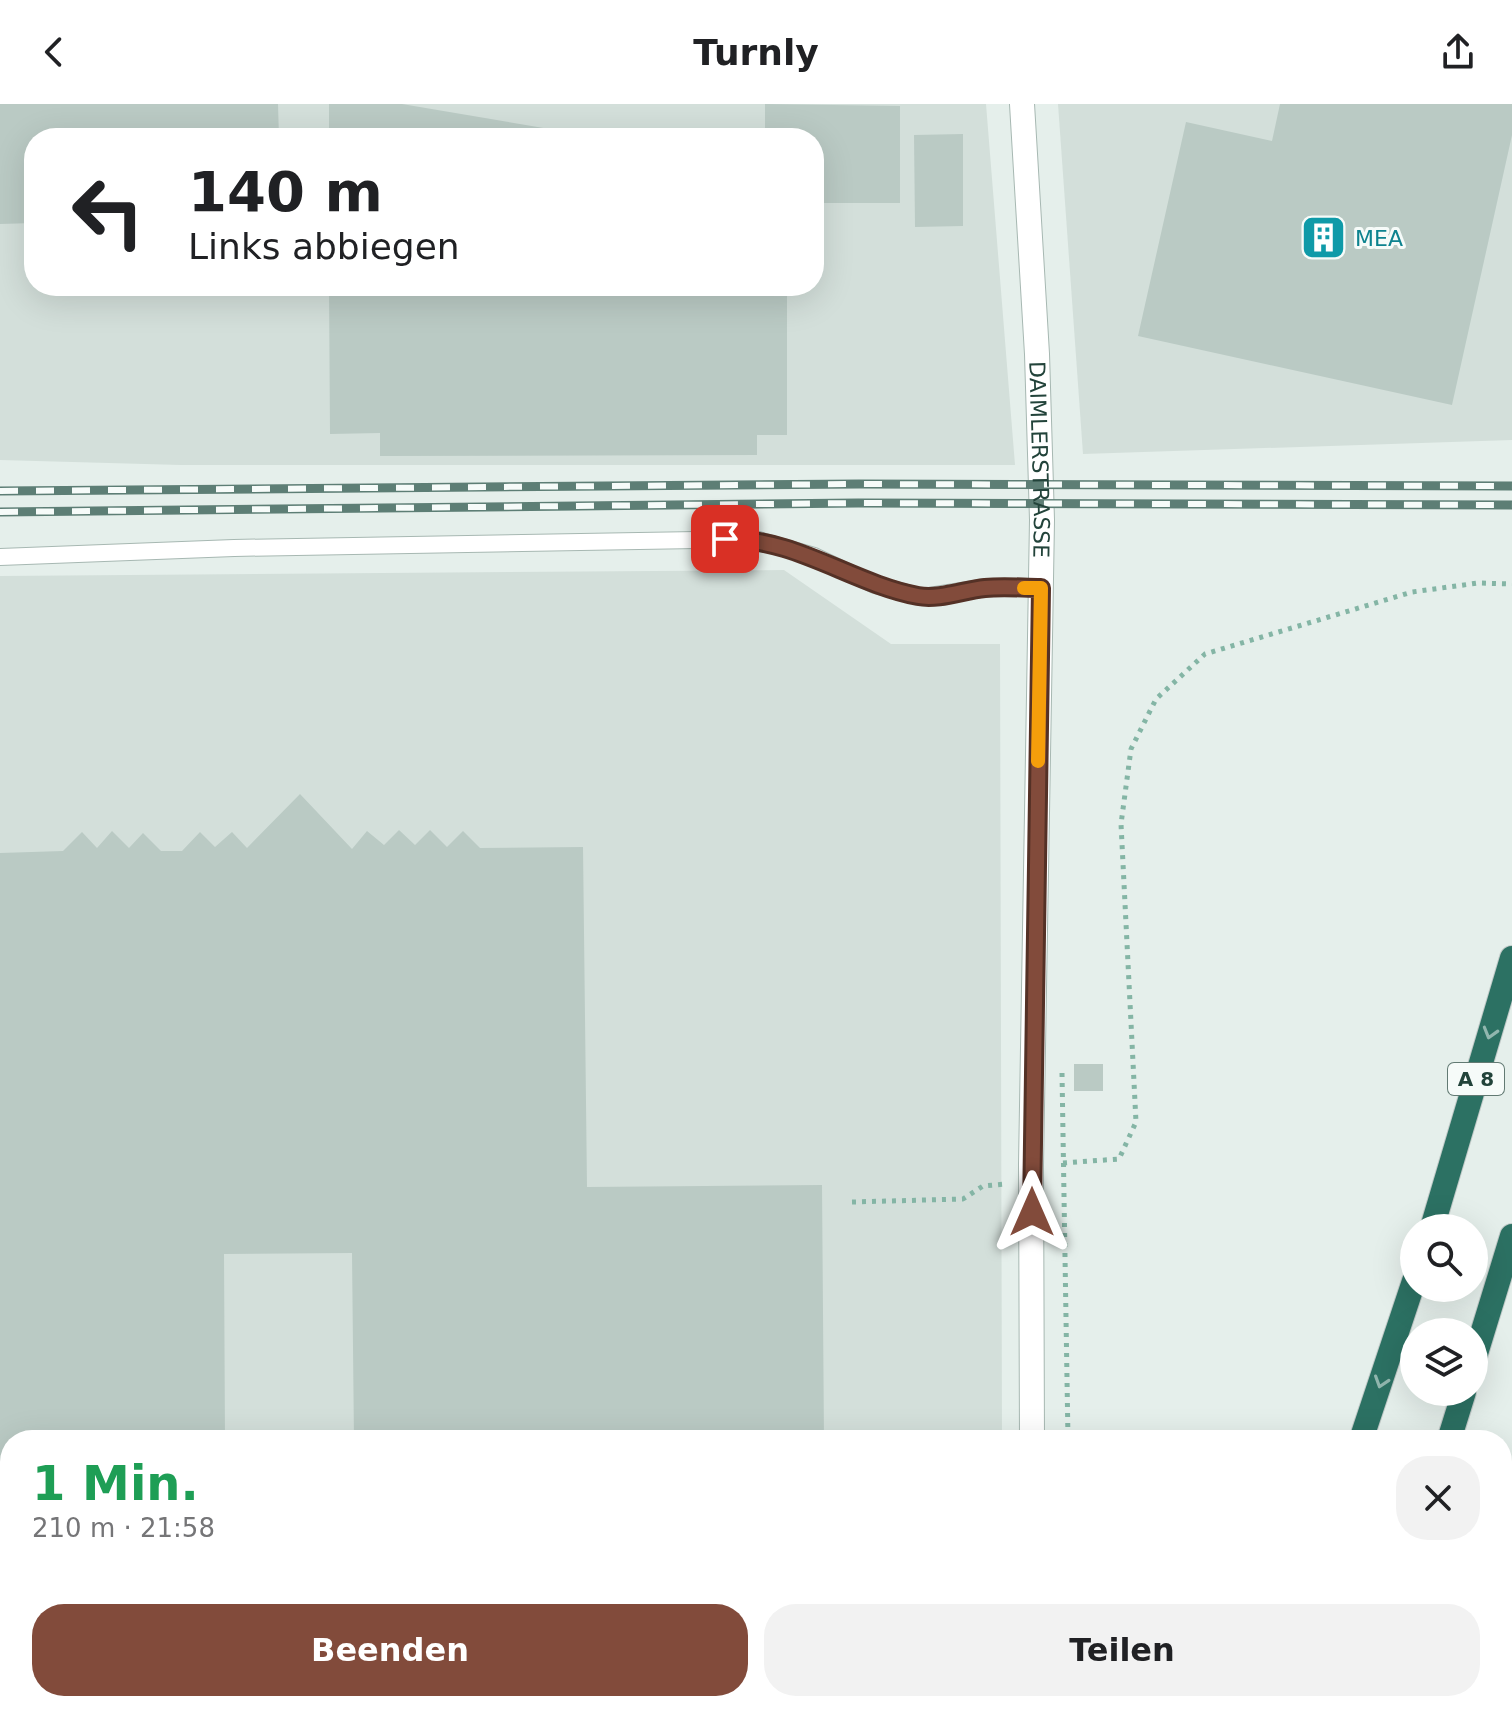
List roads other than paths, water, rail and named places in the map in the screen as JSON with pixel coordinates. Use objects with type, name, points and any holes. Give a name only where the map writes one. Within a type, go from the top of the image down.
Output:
[{"type":"highway","name":"A 8","points":[[1436,1214],[1512,958]]},
{"type":"highway","points":[[1487,1318],[1512,1236]]},
{"type":"highway","points":[[1364,1430],[1407,1302]]},
{"type":"highway","points":[[1452,1430],[1460,1406]]},
{"type":"street","name":"DAIMLERSTRASSE","points":[[1022,104],[1037,354],[1041,588],[1031,1165],[1032,1430]]},
{"type":"lane","points":[[0,557],[234,548],[755,539],[814,556],[875,585],[923,597],[987,587],[1041,588]]},
{"type":"railway","points":[[0,491],[859,484],[1512,486]]},
{"type":"railway","points":[[0,512],[858,503],[1512,505]]},
{"type":"place","name":"MEA","points":[[1324,238]]}]
